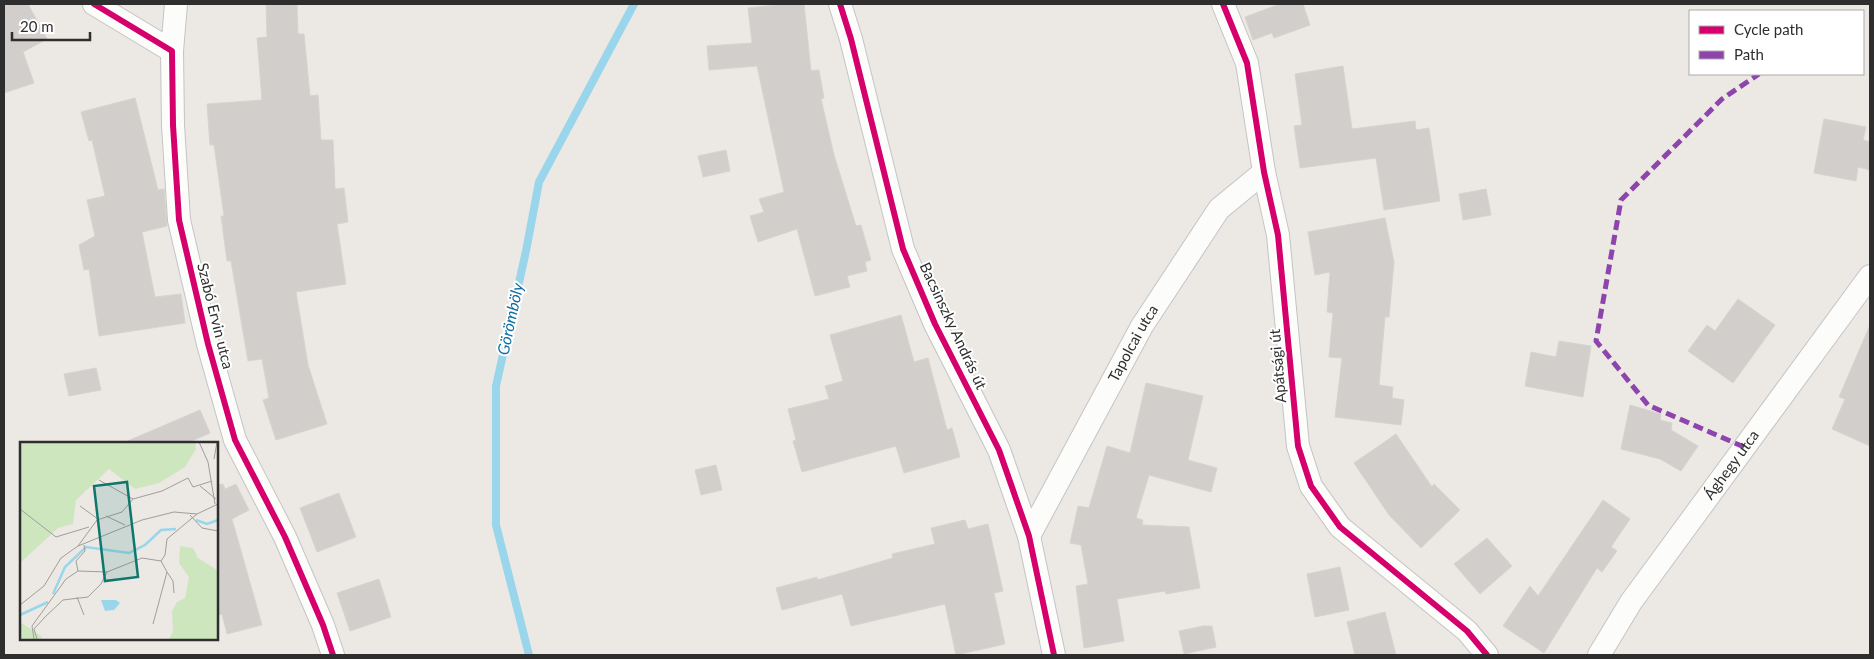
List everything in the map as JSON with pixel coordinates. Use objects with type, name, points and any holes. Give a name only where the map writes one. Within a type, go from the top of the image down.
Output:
[{"type":"street","points":[[94,4],[172,51]]},
{"type":"street","name":"Szabó Ervin utca","points":[[176,4],[172,51],[173,125],[179,220],[208,344],[235,440],[285,537],[323,625],[333,655]]},
{"type":"street","name":"Bacsinszky András út","points":[[840,4],[851,39],[903,249],[934,324],[999,450],[1029,536],[1054,655]]},
{"type":"street","name":"Apátsági út","points":[[1231,6],[1247,63],[1264,172],[1278,235],[1298,446],[1311,486],[1340,526],[1467,631],[1487,655]]},
{"type":"street","name":"Tapolcai utca","points":[[1029,536],[1142,326],[1219,209],[1264,172]]},
{"type":"street","name":"Ághegy utca","points":[[1599,655],[1631,602],[1870,276]]},
{"type":"building","points":[[28,4],[47,39],[23,52],[34,83],[4,93],[4,6]]},
{"type":"building","points":[[266,4],[297,4],[298,34],[304,34],[310,96],[318,95],[321,140],[333,140],[335,189],[344,188],[348,222],[337,224],[346,284],[296,292],[308,365],[327,424],[276,440],[263,400],[269,398],[262,359],[248,361],[231,261],[227,261],[221,216],[224,216],[214,145],[210,145],[207,104],[262,100],[257,38],[267,37]]},
{"type":"building","points":[[804,4],[811,71],[819,70],[824,98],[821,99],[834,155],[856,226],[861,225],[871,260],[865,262],[867,271],[847,276],[850,287],[815,296],[797,229],[758,242],[750,216],[764,212],[759,199],[784,192],[757,66],[709,70],[707,46],[752,43],[748,8]]},
{"type":"building","points":[[1280,4],[1303,4],[1310,25],[1274,38],[1272,33],[1253,40],[1245,17]]},
{"type":"building","points":[[1343,66],[1352,129],[1415,121],[1416,130],[1429,128],[1440,201],[1384,210],[1376,158],[1300,168],[1294,126],[1302,125],[1295,74]]},
{"type":"building","points":[[135,98],[158,190],[164,189],[167,226],[142,232],[155,297],[181,294],[185,323],[99,336],[89,269],[84,270],[79,245],[95,236],[87,200],[105,196],[92,140],[89,141],[81,112]]},
{"type":"building","points":[[1824,119],[1866,127],[1863,140],[1870,142],[1870,170],[1858,167],[1856,181],[1814,173]]},
{"type":"building","points":[[726,150],[730,171],[703,177],[698,156]]},
{"type":"building","points":[[1486,189],[1491,215],[1463,220],[1459,194]]},
{"type":"building","points":[[1385,218],[1394,262],[1389,317],[1385,317],[1379,385],[1393,387],[1392,398],[1404,400],[1401,425],[1335,417],[1342,358],[1329,357],[1333,313],[1327,312],[1330,272],[1315,275],[1308,232]]},
{"type":"building","points":[[1738,299],[1775,325],[1733,383],[1688,351],[1707,325],[1715,331]]},
{"type":"building","points":[[901,315],[914,362],[928,358],[947,430],[952,428],[960,457],[904,473],[896,446],[802,472],[793,441],[796,440],[788,409],[829,399],[825,386],[843,381],[830,335]]},
{"type":"building","points":[[1870,325],[1870,446],[1832,429],[1845,399],[1839,397]]},
{"type":"building","points":[[1559,341],[1591,346],[1583,397],[1525,386],[1531,352],[1556,357]]},
{"type":"building","points":[[96,368],[101,390],[69,396],[64,374]]},
{"type":"building","points":[[1146,383],[1203,396],[1188,460],[1217,468],[1211,492],[1149,475],[1136,518],[1143,520],[1142,525],[1189,527],[1200,588],[1166,594],[1165,591],[1117,599],[1124,641],[1084,648],[1076,586],[1088,584],[1081,545],[1070,543],[1078,506],[1089,508],[1107,446],[1130,453]]},
{"type":"building","points":[[1630,405],[1661,414],[1660,420],[1672,423],[1671,430],[1698,446],[1681,471],[1660,459],[1621,449]]},
{"type":"building","points":[[200,410],[210,433],[189,442],[125,442]]},
{"type":"building","points":[[1396,434],[1432,487],[1434,484],[1460,510],[1421,548],[1389,515],[1354,463]]},
{"type":"building","points":[[716,465],[722,490],[701,495],[695,470]]},
{"type":"building","points":[[223,484],[225,489],[236,484],[249,510],[232,519],[262,625],[227,634],[222,614],[218,615],[218,485]]},
{"type":"building","points":[[339,493],[356,537],[317,552],[300,508]]},
{"type":"building","points":[[1603,500],[1630,519],[1611,547],[1617,551],[1602,572],[1597,568],[1544,653],[1503,626],[1530,586],[1538,596]]},
{"type":"building","points":[[965,520],[968,529],[988,524],[1003,591],[994,593],[1005,644],[956,655],[945,604],[851,626],[842,594],[782,610],[776,588],[817,577],[817,580],[893,558],[892,554],[935,544],[931,528]]},
{"type":"building","points":[[1487,538],[1512,566],[1480,594],[1454,564]]},
{"type":"building","points":[[1340,567],[1349,610],[1315,617],[1307,574]]},
{"type":"building","points":[[379,579],[391,617],[350,631],[337,593]]},
{"type":"building","points":[[1385,612],[1396,655],[1355,655],[1347,622]]},
{"type":"building","points":[[1212,626],[1216,647],[1184,654],[1179,631]]},
{"type":"waterway","name":"Görömböly","points":[[529,655],[496,525],[496,386],[526,251],[539,182],[634,4]]},
{"type":"marked path","points":[[1744,447],[1648,405],[1596,341],[1621,200],[1722,99],[1758,75]]},
{"type":"cycle path","points":[[94,4],[172,51],[173,125],[179,220],[208,344],[235,440],[285,537],[323,625],[333,655]]},
{"type":"cycle path","points":[[840,4],[851,39],[903,249],[935,324],[999,450],[1029,536],[1054,655]]},
{"type":"cycle path","points":[[1223,4],[1247,63],[1264,172],[1278,235],[1298,446],[1311,486],[1340,527],[1467,631],[1487,655]]}]
